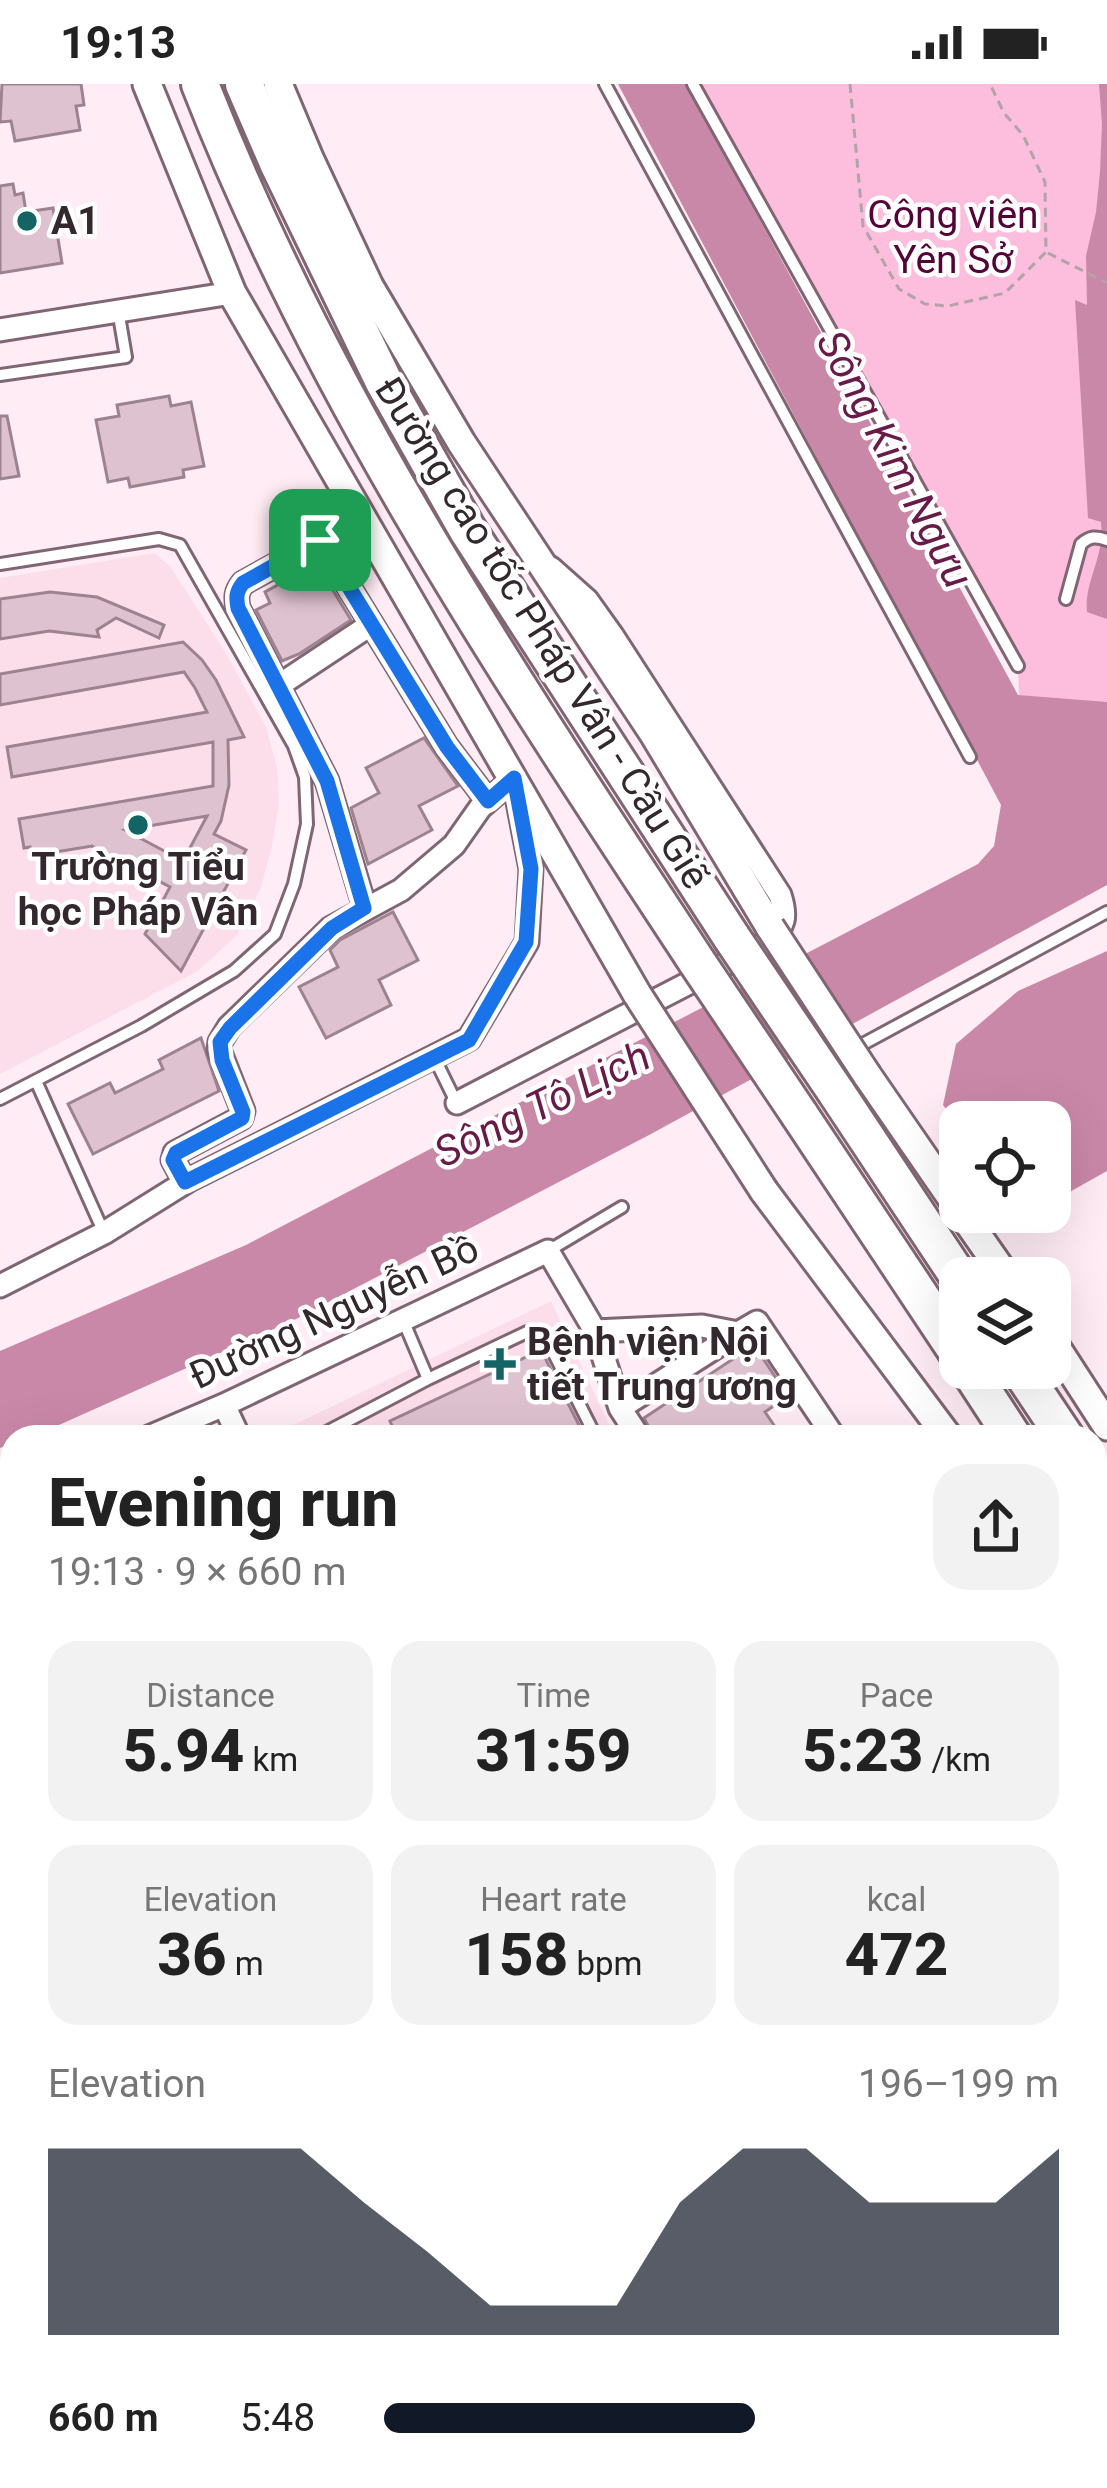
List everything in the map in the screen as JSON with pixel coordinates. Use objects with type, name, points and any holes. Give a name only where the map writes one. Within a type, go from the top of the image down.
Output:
[{"type":"highway","name":"Đường cao tốc Pháp Vân - Cầu Giẽ","points":[[200,84],[294,295],[435,556],[939,1325]]},
{"type":"highway","name":"Đường cao tốc Pháp Vân - Cầu Giẽ","points":[[244,84],[374,363],[479,548],[732,938],[852,1083]]},
{"type":"highway","points":[[852,1083],[948,1257]]},
{"type":"highway","points":[[982,1389],[1005,1425]]},
{"type":"highway","points":[[1033,1389],[1056,1425]]},
{"type":"street","points":[[148,84],[232,293],[637,994],[764,1191],[939,1425]]},
{"type":"street","points":[[278,84],[369,286],[460,442],[653,734],[770,927],[852,1083],[939,1185]]},
{"type":"street","points":[[0,330],[232,293]]},
{"type":"street","points":[[362,518],[236,591],[238,608],[327,781],[364,908]]},
{"type":"street","points":[[320,540],[447,747],[488,801]]},
{"type":"street","points":[[457,1103],[768,942],[783,928],[780,895],[612,634],[587,599],[541,561]]},
{"type":"street","points":[[278,686],[370,625]]},
{"type":"street","points":[[185,1182],[173,1160],[176,1153],[242,1118],[222,1060],[220,1042],[230,1028],[332,928],[401,890],[454,845],[488,801],[514,778]]},
{"type":"street","points":[[0,1286],[104,1233],[185,1182],[469,1040],[526,942],[531,869],[514,778]]},
{"type":"street","points":[[548,1251],[595,1331],[620,1408],[631,1425]]},
{"type":"street","name":"Đường Nguyễn Bồ","points":[[177,1425],[548,1251]]},
{"type":"street","points":[[620,1408],[757,1322],[825,1425]]},
{"type":"street","points":[[595,1331],[702,1325],[737,1333]]},
{"type":"street","points":[[1071,1370],[1106,1425]]},
{"type":"street","points":[[224,1405],[233,1425]]},
{"type":"lane","points":[[605,84],[970,757]]},
{"type":"lane","points":[[692,84],[1018,666]]},
{"type":"lane","points":[[0,375],[126,357],[118,310]]},
{"type":"lane","points":[[0,564],[159,538],[180,545],[294,746],[305,777],[308,824],[294,884],[274,934],[234,971],[141,1026],[0,1099]]},
{"type":"lane","points":[[1066,599],[1081,544],[1087,538],[1102,538]]},
{"type":"lane","points":[[863,1044],[1107,912]]},
{"type":"lane","points":[[434,1057],[457,1103]]},
{"type":"lane","points":[[36,1081],[104,1233]]},
{"type":"lane","points":[[548,1251],[622,1207]]},
{"type":"lane","points":[[403,1320],[428,1379]]},
{"type":"lane","points":[[339,1425],[527,1332],[546,1338],[590,1425]]},
{"type":"path","points":[[850,84],[863,226],[899,289],[925,304],[948,306],[1006,293],[1046,252],[1045,182],[1023,136],[989,84]]},
{"type":"path","points":[[1046,252],[1107,284]]},
{"type":"shaded area","name":"Trường Tiểu học Pháp Vân","points":[[154,553],[170,566],[266,727],[277,767],[279,803],[261,887],[237,935],[198,971],[0,1074],[0,578]]},
{"type":"shaded area","name":"Bệnh viện Nội tiết Trung ương","points":[[551,1301],[609,1425],[293,1425]]},
{"type":"green space","name":"Công viên Yên Sở","points":[[700,84],[1107,84],[1107,703],[1019,696],[1018,666],[761,207]]},
{"type":"water","name":"Sông Tô Lịch","points":[[618,84],[686,84],[1018,695],[1107,702],[1107,885],[651,1134],[296,1319],[59,1425],[0,1425],[0,1351],[246,1245],[978,864],[994,846],[1001,805]]},
{"type":"water","points":[[1099,84],[1107,84],[1107,619],[1087,612],[1101,522],[1088,518],[1075,300],[1087,305],[1086,256],[1100,172]]},
{"type":"water","points":[[1107,951],[1107,1171],[1071,1191],[1071,1101],[944,1101],[956,1044],[1018,991]]},
{"type":"building","points":[[2,84],[81,84],[84,105],[76,106],[80,130],[15,141],[11,121],[0,122]]},
{"type":"building","name":"A1","points":[[13,184],[15,195],[23,193],[26,212],[53,208],[62,263],[0,273],[0,186]]},
{"type":"building","points":[[169,396],[171,406],[191,402],[204,466],[183,470],[184,477],[130,487],[128,478],[108,482],[96,420],[119,416],[117,405]]},
{"type":"building","points":[[0,416],[7,416],[19,476],[0,479]]},
{"type":"building","points":[[305,570],[311,580],[323,574],[351,620],[282,661],[256,610],[270,603],[265,592]]},
{"type":"building","points":[[50,592],[97,597],[164,625],[159,638],[116,618],[97,630],[99,637],[49,631],[0,639],[0,599]]},
{"type":"building","points":[[183,642],[216,680],[244,737],[228,740],[229,785],[214,834],[246,850],[181,971],[145,934],[170,887],[92,846],[31,856],[30,847],[24,848],[19,819],[213,786],[213,742],[12,777],[7,747],[207,712],[195,688],[184,672],[0,705],[0,674]],"holes":[[[207,816],[183,861],[125,830]]]},
{"type":"building","points":[[424,738],[458,786],[419,806],[432,830],[368,864],[351,808],[379,793],[366,768]]},
{"type":"building","points":[[393,912],[418,960],[379,980],[391,1005],[326,1038],[299,987],[338,967],[330,950],[340,940]]},
{"type":"building","points":[[201,1038],[219,1091],[93,1154],[68,1104],[110,1083],[115,1093],[163,1069],[159,1060]]},
{"type":"building","points":[[754,1345],[788,1396],[765,1412],[774,1425],[648,1425],[644,1418]]},
{"type":"building","points":[[541,1350],[579,1425],[392,1425],[390,1421]]},
{"type":"place","name":"A1","points":[[27,221]]},
{"type":"place","name":"Trường Tiểu học Pháp Vân","points":[[138,825]]},
{"type":"place","name":"Bệnh viện Nội tiết Trung ương","points":[[500,1364]]},
{"type":"route","points":[[320,540],[447,747],[488,801],[514,778],[531,869],[526,942],[469,1040],[185,1182],[173,1160],[176,1153],[242,1118],[220,1042],[332,928],[364,908],[327,781],[236,600],[243,583],[320,540]]},
{"type":"water label","name":"Sông Kim Ngưu","points":[[895,459]]}]
